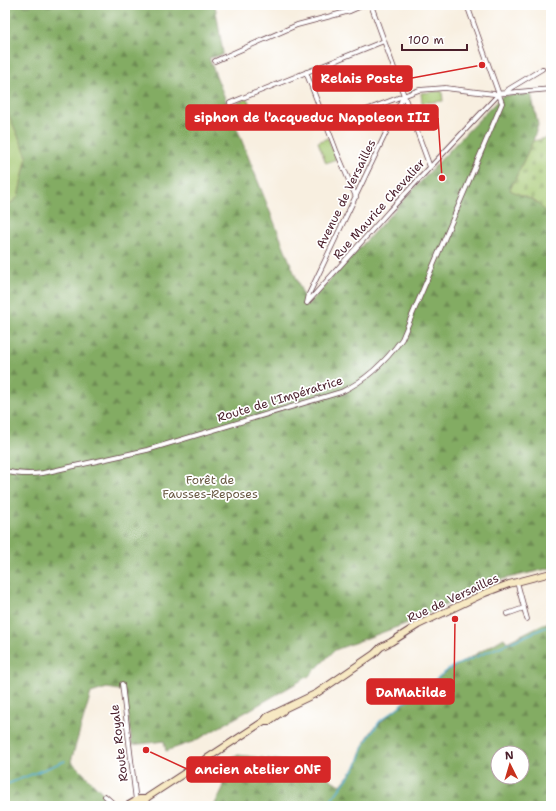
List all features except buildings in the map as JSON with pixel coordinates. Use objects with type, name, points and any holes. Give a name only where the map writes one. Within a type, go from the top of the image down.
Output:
[{"type":"main road","name":"Rue de Versailles","points":[[146,799],[186,771],[264,721],[273,719],[286,709],[317,693],[374,654],[384,651],[391,642],[418,625],[496,589],[551,573]]},
{"type":"main road","points":[[127,806],[140,799],[146,799],[143,806]]},
{"type":"street","points":[[214,61],[297,25],[350,11],[364,5]]},
{"type":"street","points":[[371,5],[430,167]]},
{"type":"street","points":[[468,5],[499,94]]},
{"type":"street","points":[[230,103],[384,41]]},
{"type":"street","points":[[507,93],[509,89],[542,69]]},
{"type":"street","points":[[306,72],[356,197]]},
{"type":"street","points":[[326,124],[419,90],[445,88],[499,94],[551,90]]},
{"type":"street","name":"Rue Maurice Chevalier","points":[[307,303],[430,167],[499,94]]},
{"type":"street","name":"Route de l'Impératrice","points":[[5,471],[18,475],[30,475],[147,450],[341,392],[354,386],[378,367],[390,355],[402,338],[502,103],[499,94]]},
{"type":"street","name":"Avenue de Versailles","points":[[307,303],[309,294],[404,95]]},
{"type":"street","points":[[517,582],[527,619]]},
{"type":"street","points":[[507,614],[524,608]]},
{"type":"street","name":"Route Royale","points":[[122,684],[136,801]]},
{"type":"street","points":[[105,796],[116,806]]},
{"type":"green space","name":"Forêt de Fausses-Reposes","points":[[5,5],[215,5],[223,53],[222,55],[209,58],[307,305],[460,139],[502,96],[531,93],[538,125],[533,141],[510,190],[535,201],[551,217],[551,568],[503,579],[405,624],[335,650],[309,676],[195,741],[166,751],[164,741],[132,745],[125,691],[107,688],[91,693],[71,761],[105,795],[92,806],[5,806],[5,208],[18,197],[27,156],[5,107]]},
{"type":"green space","points":[[442,91],[443,101],[422,103],[421,93]]},
{"type":"green space","points":[[247,99],[254,110],[256,122],[246,126],[237,103]]},
{"type":"green space","points":[[5,107],[27,156],[18,197],[5,208]]},
{"type":"green space","points":[[551,137],[551,217],[535,201],[510,190],[533,141]]},
{"type":"green space","points":[[328,138],[336,159],[326,163],[318,142]]},
{"type":"green space","points":[[551,621],[551,806],[214,806],[223,788],[222,779],[233,756],[239,755],[285,761],[323,773],[331,780],[341,785],[357,765],[365,741],[374,728],[409,698],[452,668],[504,638],[507,642]]},
{"type":"waterway","points":[[327,806],[357,765],[366,741],[380,721],[452,667],[551,625]]},
{"type":"waterway","points":[[5,785],[65,761]]},
{"type":"place","name":"Relais Poste","points":[[482,65]]},
{"type":"place","name":"siphon de l'acqueduc Napoleon III","points":[[442,178]]},
{"type":"place","name":"DaMatilde","points":[[455,619]]},
{"type":"place","name":"ancien atelier ONF","points":[[146,750]]}]
